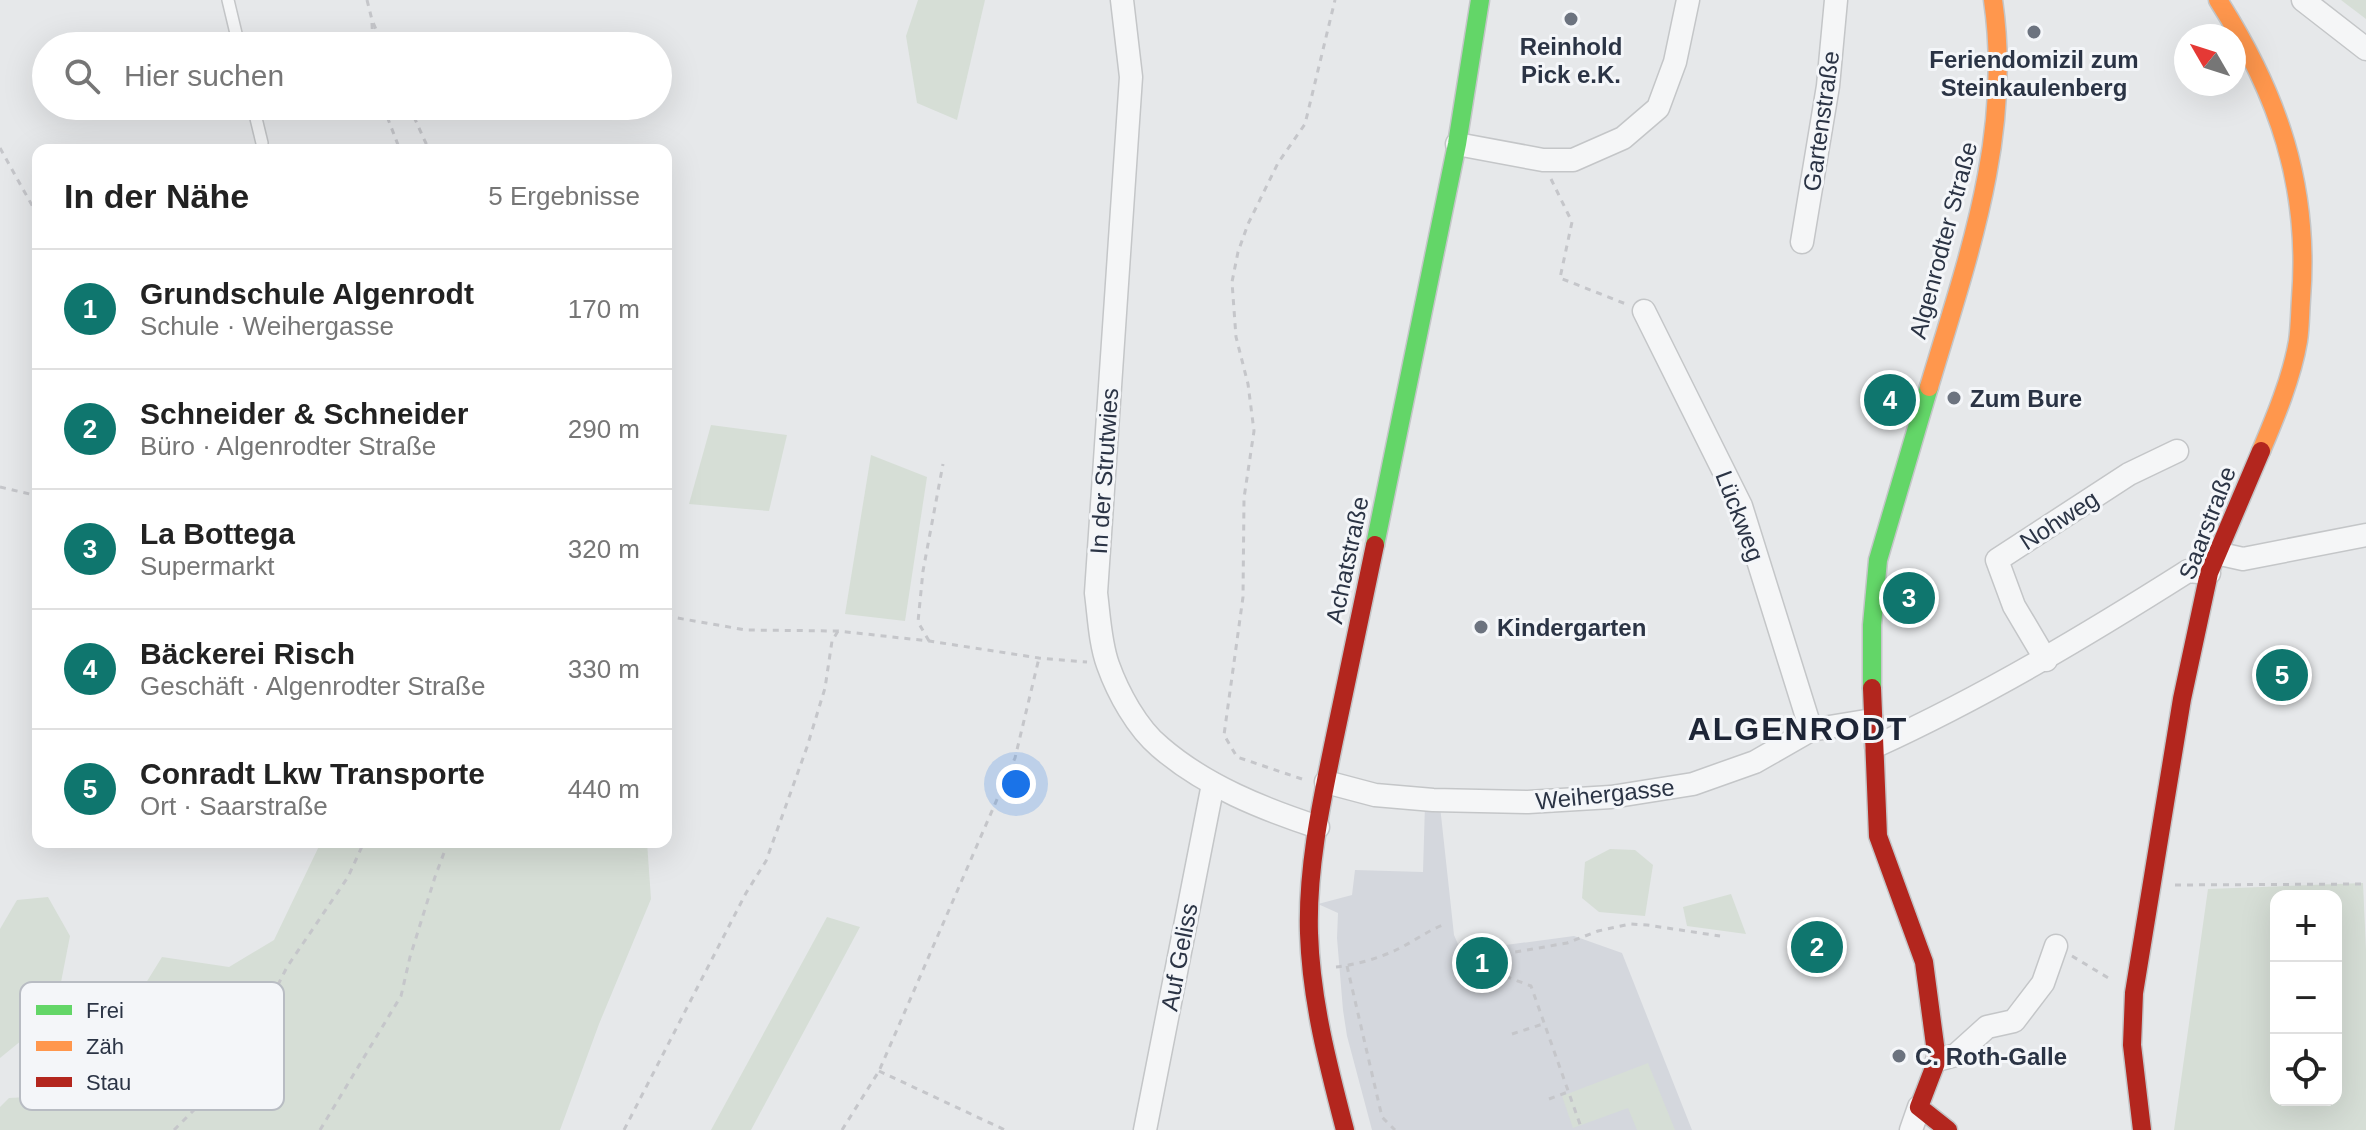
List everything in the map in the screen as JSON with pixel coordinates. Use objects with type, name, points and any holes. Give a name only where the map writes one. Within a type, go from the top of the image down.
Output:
[{"type":"street","name":"In der Strutwies","points":[[1122,0],[1131,77],[1096,593],[1107,663],[1128,708],[1159,746],[1213,784],[1282,815],[1318,827]]},
{"type":"street","name":"Achatstraße","points":[[1345,1130],[1327,1060],[1312,969],[1310,903],[1318,827],[1457,144],[1480,0]]},
{"type":"street","points":[[1457,144],[1543,160],[1573,160],[1623,138],[1658,108],[1675,62],[1688,0]]},
{"type":"street","name":"Gartenstraße","points":[[1802,242],[1828,86],[1836,0]]},
{"type":"street","name":"Algenrodter Straße","points":[[1919,1107],[1937,1060],[1924,962],[1878,836],[1876,746],[1872,720],[1872,625],[1878,560],[1980,214],[1995,135],[1999,40],[1993,0]]},
{"type":"street","name":"Saarstraße","points":[[2142,1130],[2132,1045],[2134,993],[2182,699],[2213,563],[2280,401],[2298,342],[2304,266],[2299,194],[2280,120],[2246,44],[2218,0]]},
{"type":"street","points":[[2303,0],[2366,49]]},
{"type":"street","name":"Lückweg","points":[[1644,311],[1741,506],[1811,730]]},
{"type":"street","name":"Nohweg","points":[[2046,660],[2014,606],[1997,560],[2129,474],[2177,451]]},
{"type":"street","points":[[1876,746],[1938,718],[2046,660],[2188,571],[2213,563],[2366,535]]},
{"type":"street","name":"Weihergasse","points":[[1326,782],[1375,795],[1433,800],[1528,802],[1611,797],[1693,784],[1755,762],[1811,730],[1872,720]]},
{"type":"street","name":"Auf Geliss","points":[[1145,1130],[1213,784]]},
{"type":"street","points":[[1937,1060],[1956,1055],[1987,1027],[2014,1021],[2043,983],[2056,946]]},
{"type":"street","points":[[1911,1130],[1919,1107],[1948,1130]]},
{"type":"lane","points":[[228,0],[236,32]]},
{"type":"lane","points":[[256,120],[262,143]]},
{"type":"path","points":[[367,0],[377,32]]},
{"type":"path","points":[[1326,782],[1308,781],[1237,757],[1224,735],[1243,597],[1244,498],[1254,431],[1248,384],[1236,337],[1232,282],[1248,224],[1278,163],[1305,124],[1335,0]]},
{"type":"path","points":[[372,20],[372,32]]},
{"type":"path","points":[[388,120],[398,144]]},
{"type":"path","points":[[415,120],[426,144]]},
{"type":"path","points":[[0,148],[32,205]]},
{"type":"path","points":[[1555,189],[1572,222],[1560,278],[1644,311]]},
{"type":"path","points":[[929,641],[918,622],[923,571],[943,464]]},
{"type":"path","points":[[0,487],[32,495]]},
{"type":"path","points":[[672,617],[746,630],[838,631],[1039,658],[1107,663]]},
{"type":"path","points":[[624,1130],[746,893],[766,861],[807,747],[825,688],[832,641],[838,631]]},
{"type":"path","points":[[842,1130],[879,1071],[1015,758],[1039,658]]},
{"type":"path","points":[[279,982],[348,877],[361,848]]},
{"type":"path","points":[[320,1130],[401,996],[414,943],[446,848]]},
{"type":"path","points":[[2151,885],[2366,884]]},
{"type":"path","points":[[1582,1130],[1531,986],[1469,965],[1510,953],[1567,943],[1598,931],[1630,924],[1720,936]]},
{"type":"path","points":[[1312,969],[1347,966],[1397,949],[1443,925]]},
{"type":"path","points":[[2056,946],[2134,993]]},
{"type":"path","points":[[1347,966],[1382,1117],[1395,1130]]},
{"type":"path","points":[[1512,1034],[1544,1023]]},
{"type":"path","points":[[879,1071],[1005,1130]]},
{"type":"path","points":[[1549,1099],[1568,1092]]},
{"type":"path","points":[[174,1130],[194,1110]]},
{"type":"shaded area","points":[[918,0],[985,0],[957,120],[917,103],[906,36]]},
{"type":"shaded area","points":[[2341,0],[2366,0],[2366,19]]},
{"type":"shaded area","points":[[711,425],[787,435],[769,511],[689,504]]},
{"type":"shaded area","points":[[871,455],[927,477],[905,621],[845,614]]},
{"type":"shaded area","points":[[1425,804],[1440,806],[1454,935],[1461,951],[1574,936],[1622,953],[1692,1130],[1372,1130],[1347,1036],[1337,938],[1338,913],[1318,904],[1352,895],[1355,870],[1423,872]]},
{"type":"shaded area","points":[[318,848],[647,848],[651,899],[599,1024],[560,1130],[0,1130],[0,1107],[9,1098],[20,1097],[20,1110],[284,1110],[284,982],[147,982],[162,957],[229,967],[274,940]]},
{"type":"shaded area","points":[[1610,849],[1635,850],[1653,865],[1645,916],[1599,912],[1582,898],[1585,862]]},
{"type":"shaded area","points":[[2363,883],[2366,1130],[2174,1130],[2208,889]]},
{"type":"shaded area","points":[[1731,894],[1746,934],[1687,926],[1683,907]]},
{"type":"shaded area","points":[[48,897],[70,936],[61,982],[20,982],[20,1042],[0,1058],[0,929],[17,900]]},
{"type":"shaded area","points":[[827,917],[860,927],[751,1130],[711,1130]]},
{"type":"shaded area","points":[[1648,1063],[1675,1130],[1637,1130],[1628,1108],[1573,1128],[1562,1096]]},
{"type":"traffic: fast","points":[[1375,545],[1457,144],[1480,0]]},
{"type":"traffic: fast","points":[[1872,688],[1872,625],[1878,560],[1929,387]]},
{"type":"traffic: slow","points":[[1929,387],[1971,244],[1992,148],[1998,50],[1993,0]]},
{"type":"traffic: slow","points":[[2218,0],[2258,70],[2273,106],[2295,180],[2300,218],[2302,258],[2298,341],[2287,383],[2261,451]]},
{"type":"traffic: jam","points":[[2142,1130],[2132,1045],[2134,993],[2182,699],[2209,573],[2261,451]]},
{"type":"traffic: jam","points":[[1345,1130],[1317,1008],[1310,958],[1309,909],[1320,813],[1375,545]]},
{"type":"traffic: jam","points":[[1872,688],[1878,836],[1924,962],[1937,1060],[1919,1107],[1948,1130]]},
{"type":"place","name":"Reinhold Pick e.K.","points":[[1571,19]]},
{"type":"place","name":"Feriendomizil zum Steinkaulenberg","points":[[2034,32]]},
{"type":"place","name":"Zum Bure","points":[[1954,398]]},
{"type":"place","name":"Bäckerei Risch","points":[[1890,400]]},
{"type":"place","name":"La Bottega","points":[[1909,598]]},
{"type":"place","name":"Kindergarten","points":[[1481,627]]},
{"type":"place","name":"Conradt Lkw Transporte","points":[[2282,675]]},
{"type":"place","name":"Schneider & Schneider","points":[[1817,947]]},
{"type":"place","name":"Grundschule Algenrodt","points":[[1482,963]]},
{"type":"place","name":"C. Roth-Galle","points":[[1899,1056]]},
{"type":"district","name":"ALGENRODT","points":[[1798,729]]}]
